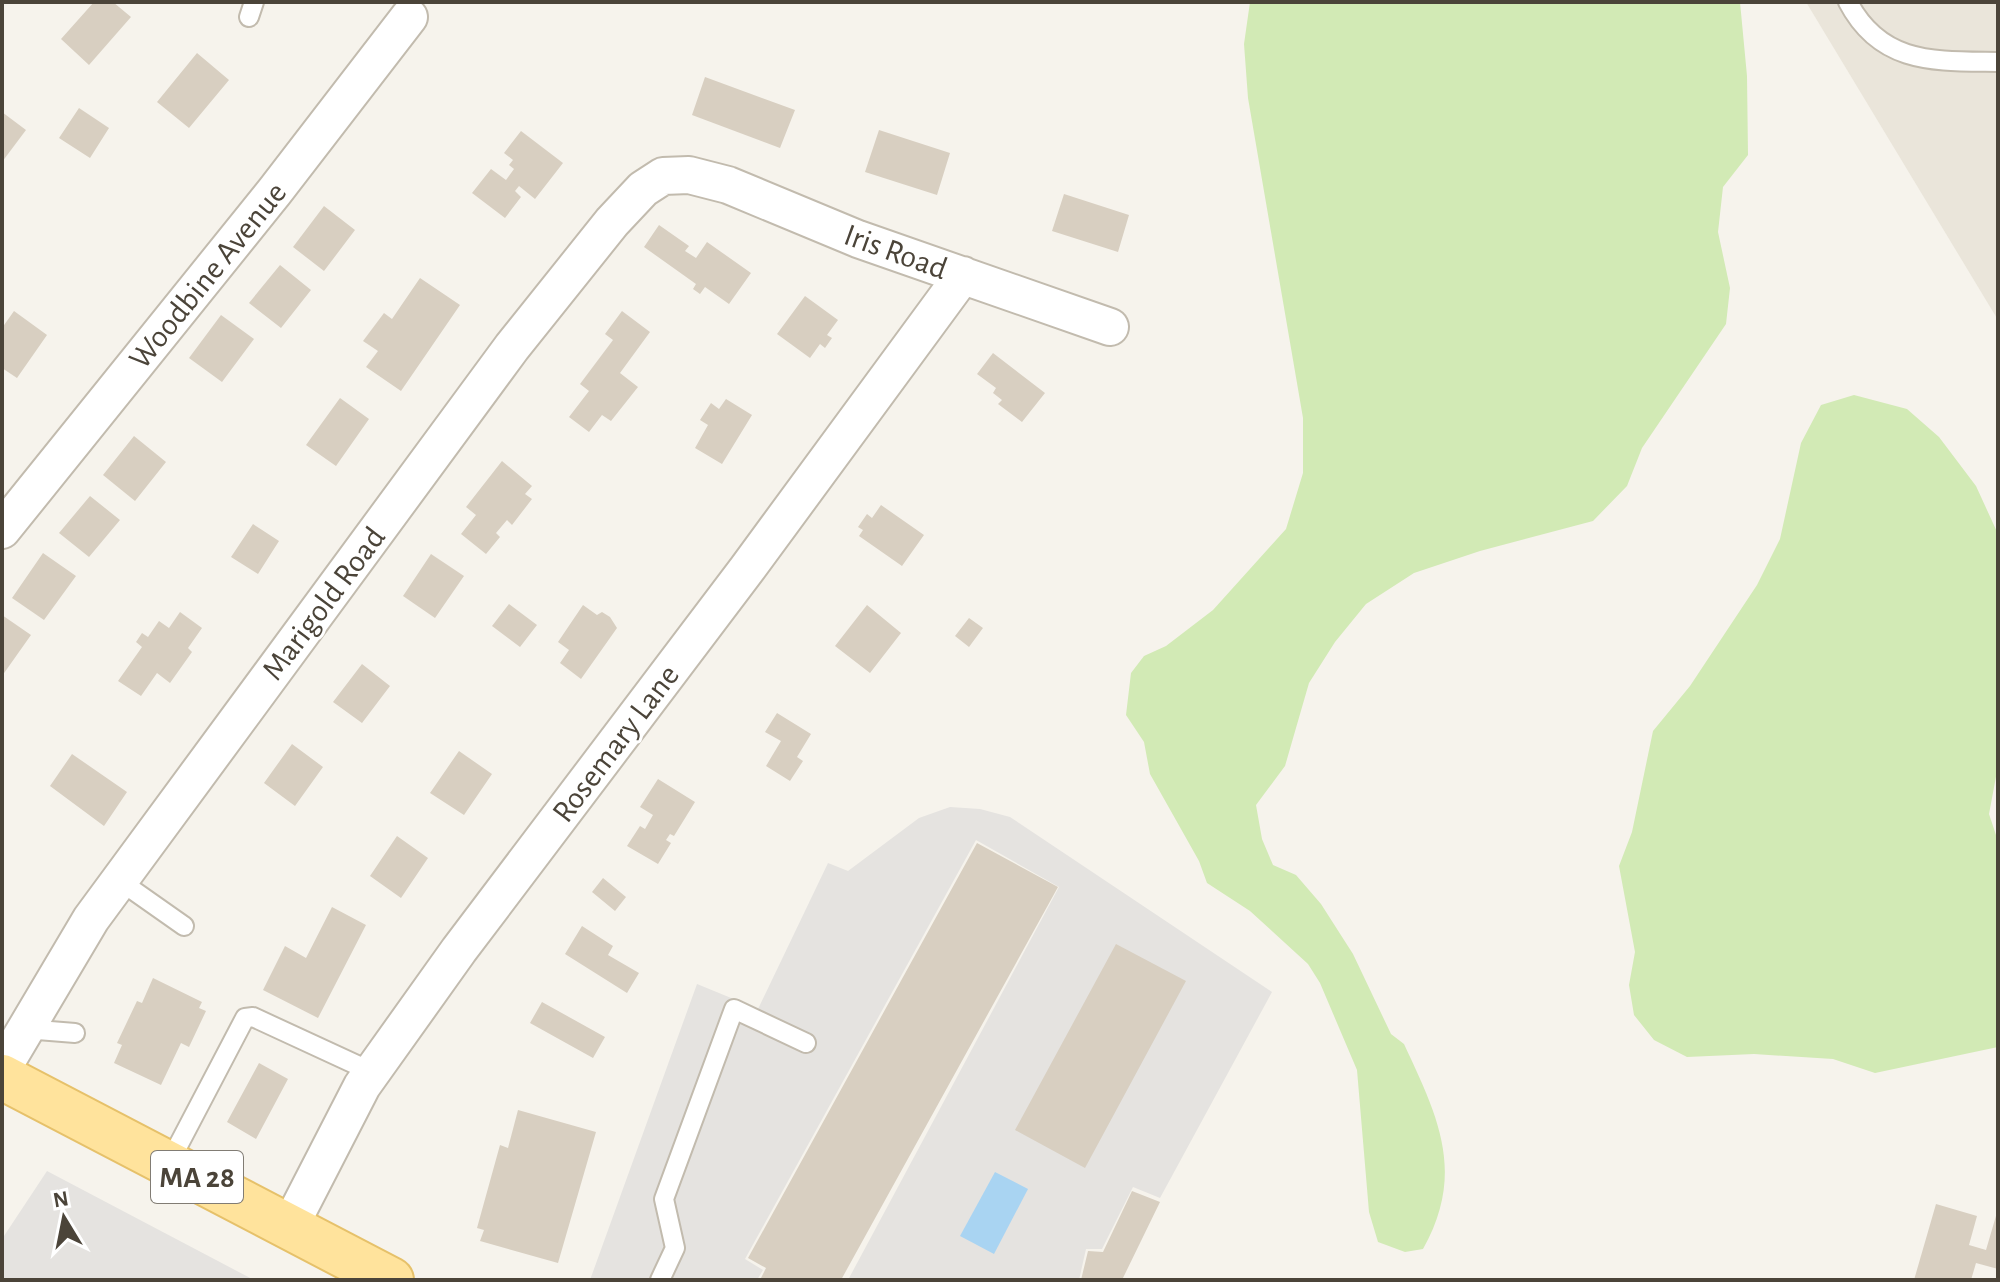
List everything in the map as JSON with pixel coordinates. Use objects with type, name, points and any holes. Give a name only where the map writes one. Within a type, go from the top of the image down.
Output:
[{"type":"main road","name":"MA 28","points":[[2,1077],[391,1280]]},
{"type":"street","name":"Woodbine Avenue","points":[[2,530],[275,191],[409,17]]},
{"type":"street","name":"Iris Road","points":[[682,175],[728,185],[858,239],[1110,327]]},
{"type":"street","name":"Marigold Road","points":[[2,1069],[91,919],[512,347],[643,189],[663,176],[682,175]]},
{"type":"street","name":"Rosemary Lane","points":[[290,1226],[315,1173],[372,1072],[963,275]]},
{"type":"lane","points":[[1848,2],[1862,29],[1897,51],[1940,61],[1998,62]]},
{"type":"lane","points":[[120,881],[184,926]]},
{"type":"lane","points":[[660,1280],[675,1248],[664,1199],[734,1009],[806,1043]]},
{"type":"lane","points":[[169,1163],[240,1022],[253,1017],[372,1072]]},
{"type":"lane","points":[[25,1029],[75,1033]]},
{"type":"shaded area","points":[[1806,2],[1998,2],[1998,320]]},
{"type":"shaded area","points":[[950,807],[980,809],[1010,817],[1272,992],[1160,1198],[1133,1187],[1102,1249],[1086,1249],[1079,1280],[848,1280],[1059,887],[976,840],[745,1259],[763,1270],[757,1280],[590,1280],[697,984],[758,1009],[828,863],[848,871],[919,818]]},
{"type":"shaded area","points":[[47,1171],[254,1280],[2,1280],[2,1239]]},
{"type":"green space","points":[[1250,2],[1740,2],[1747,76],[1748,155],[1723,187],[1718,232],[1730,288],[1726,324],[1642,448],[1627,486],[1593,521],[1480,551],[1414,573],[1366,604],[1335,642],[1309,683],[1285,766],[1256,805],[1262,839],[1273,865],[1296,875],[1321,904],[1353,954],[1391,1034],[1404,1044],[1436,1121],[1445,1170],[1443,1195],[1436,1221],[1423,1249],[1405,1252],[1378,1242],[1369,1212],[1357,1070],[1320,983],[1308,964],[1250,911],[1207,883],[1199,861],[1150,774],[1144,742],[1126,715],[1131,673],[1144,656],[1166,646],[1213,610],[1286,529],[1303,473],[1303,418],[1248,98],[1244,44]]},
{"type":"green space","points":[[1854,395],[1907,409],[1939,437],[1976,486],[1998,534],[1998,766],[1989,814],[1998,841],[1998,1047],[1875,1073],[1833,1059],[1754,1054],[1687,1057],[1654,1040],[1634,1015],[1629,985],[1635,952],[1619,866],[1632,832],[1653,731],[1690,686],[1757,585],[1780,539],[1801,443],[1821,405]]},
{"type":"water","points":[[995,1172],[1028,1189],[994,1254],[960,1236]]},
{"type":"building","points":[[94,2],[113,2],[131,17],[89,65],[61,39]]},
{"type":"building","points":[[197,53],[229,80],[189,128],[157,102]]},
{"type":"building","points":[[705,77],[795,110],[780,148],[692,115]]},
{"type":"building","points":[[79,108],[109,128],[90,158],[59,138]]},
{"type":"building","points":[[2,112],[26,130],[2,162]]},
{"type":"building","points":[[879,130],[950,153],[937,195],[865,172]]},
{"type":"building","points":[[521,131],[563,163],[535,199],[519,186],[515,191],[521,197],[505,218],[472,193],[491,169],[506,180],[514,169],[509,165],[513,160],[504,153]]},
{"type":"building","points":[[1064,194],[1129,215],[1118,252],[1052,231]]},
{"type":"building","points":[[324,206],[355,230],[324,271],[293,247]]},
{"type":"building","points":[[659,225],[689,246],[685,251],[696,258],[707,242],[751,273],[729,304],[705,287],[700,294],[693,289],[696,284],[644,247]]},
{"type":"building","points":[[280,265],[311,290],[281,328],[249,303]]},
{"type":"building","points":[[420,278],[460,305],[401,391],[366,367],[378,351],[363,341],[384,313],[392,319]]},
{"type":"building","points":[[805,296],[838,320],[827,335],[832,338],[825,348],[820,344],[810,358],[777,334]]},
{"type":"building","points":[[14,311],[47,335],[17,378],[2,368],[2,328]]},
{"type":"building","points":[[622,311],[650,332],[620,373],[638,387],[611,421],[602,415],[589,432],[569,417],[589,391],[580,384],[613,340],[605,334]]},
{"type":"building","points":[[221,315],[254,339],[222,382],[189,358]]},
{"type":"building","points":[[993,353],[1045,393],[1022,422],[998,404],[1002,400],[993,393],[996,388],[977,374]]},
{"type":"building","points":[[340,398],[369,419],[336,466],[306,445]]},
{"type":"building","points":[[726,399],[752,415],[722,464],[695,448],[708,425],[700,420],[711,403],[719,409]]},
{"type":"building","points":[[134,436],[166,462],[135,501],[103,475]]},
{"type":"building","points":[[502,461],[532,486],[525,494],[532,499],[512,525],[507,520],[496,533],[500,537],[486,554],[461,534],[476,515],[466,507]]},
{"type":"building","points":[[90,496],[120,520],[89,557],[59,533]]},
{"type":"building","points":[[881,505],[924,535],[902,566],[859,536],[863,530],[858,527],[867,514],[872,518]]},
{"type":"building","points":[[253,524],[279,541],[258,574],[231,557]]},
{"type":"building","points":[[43,553],[76,576],[44,620],[12,598]]},
{"type":"building","points":[[431,554],[464,576],[435,618],[403,596]]},
{"type":"building","points":[[509,604],[537,625],[520,647],[492,626]]},
{"type":"building","points":[[583,605],[597,615],[602,612],[610,617],[617,628],[581,679],[560,663],[569,650],[558,642]]},
{"type":"building","points":[[867,605],[901,633],[870,673],[835,646]]},
{"type":"building","points":[[180,612],[202,628],[188,648],[192,652],[170,683],[157,673],[141,696],[118,681],[142,647],[136,642],[142,633],[148,637],[159,621],[169,628]]},
{"type":"building","points":[[2,615],[31,635],[2,676]]},
{"type":"building","points":[[969,618],[983,628],[969,647],[955,636]]},
{"type":"building","points":[[362,664],[390,686],[362,723],[333,702]]},
{"type":"building","points":[[777,713],[811,734],[797,757],[803,761],[790,781],[766,766],[781,741],[765,732]]},
{"type":"building","points":[[292,744],[323,767],[295,806],[264,783]]},
{"type":"building","points":[[459,751],[492,774],[464,815],[430,793]]},
{"type":"building","points":[[72,754],[127,792],[104,826],[50,786]]},
{"type":"building","points":[[658,779],[695,802],[674,836],[670,834],[666,840],[671,843],[658,864],[627,846],[640,826],[645,829],[653,815],[640,807]]},
{"type":"building","points":[[397,836],[428,858],[401,898],[370,876]]},
{"type":"building","points":[[977,843],[1058,887],[841,1280],[760,1280],[766,1268],[748,1258]]},
{"type":"building","points":[[603,878],[626,897],[615,911],[592,892]]},
{"type":"building","points":[[332,907],[366,925],[318,1018],[263,990],[285,946],[306,958]]},
{"type":"building","points":[[582,926],[613,946],[608,955],[639,973],[627,993],[565,954]]},
{"type":"building","points":[[1116,944],[1186,981],[1085,1168],[1015,1130]]},
{"type":"building","points":[[153,978],[202,1002],[199,1008],[206,1011],[189,1047],[181,1043],[161,1085],[114,1063],[122,1045],[117,1043],[137,1001],[142,1003]]},
{"type":"building","points":[[542,1002],[605,1037],[593,1058],[530,1023]]},
{"type":"building","points":[[259,1063],[288,1079],[256,1139],[227,1122]]},
{"type":"building","points":[[518,1110],[596,1132],[558,1263],[480,1241],[484,1230],[477,1228],[500,1145],[508,1148]]},
{"type":"building","points":[[1132,1191],[1160,1202],[1122,1280],[1081,1280],[1088,1251],[1103,1252]]},
{"type":"building","points":[[1936,1204],[1977,1216],[1969,1245],[1986,1250],[1998,1209],[1998,1269],[1976,1263],[1971,1280],[1914,1280]]}]
